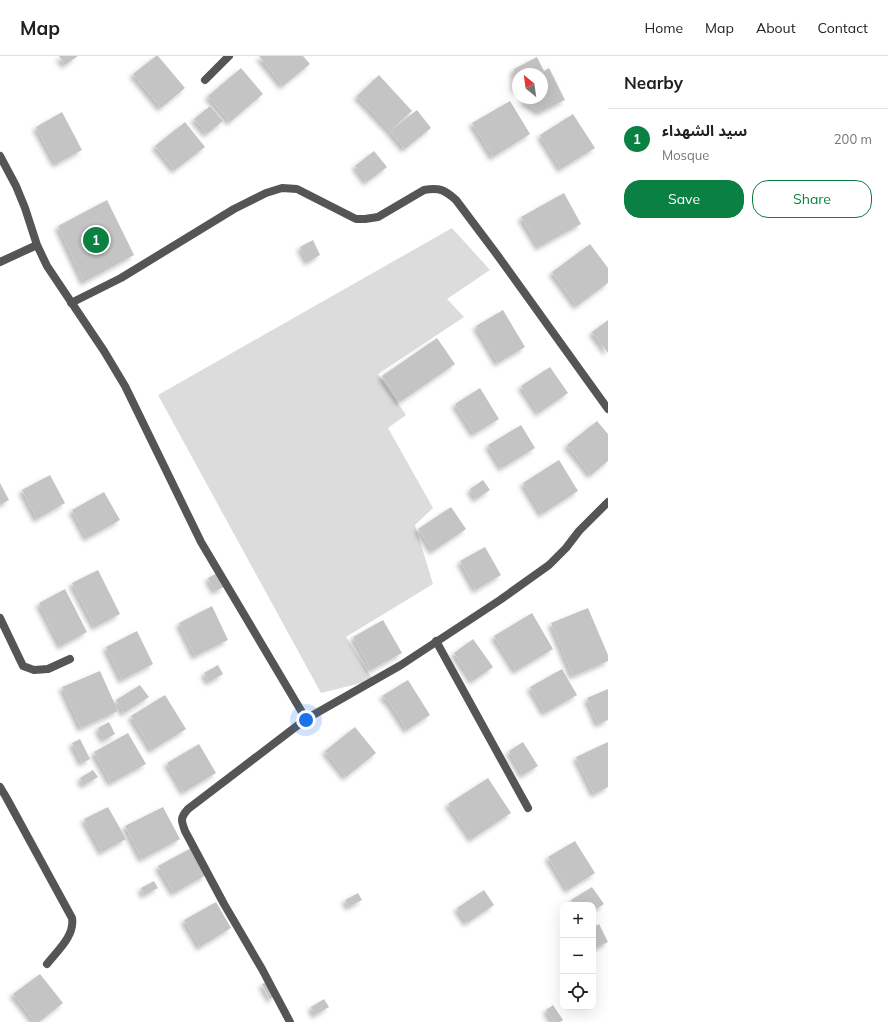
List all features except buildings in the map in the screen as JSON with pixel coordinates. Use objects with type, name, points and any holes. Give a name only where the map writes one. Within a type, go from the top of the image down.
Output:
[{"type":"street","points":[[205,80],[229,56]]},
{"type":"street","points":[[0,156],[16,186],[37,245],[47,266],[104,351],[125,386],[201,542],[306,719]]},
{"type":"street","points":[[71,303],[121,278],[234,209],[282,188],[297,189],[356,219],[378,217],[424,190],[442,190],[449,193],[456,200],[484,237],[608,410]]},
{"type":"street","points":[[0,262],[37,245]]},
{"type":"street","points":[[290,1022],[192,845],[181,822],[182,815],[306,719],[401,665],[500,600],[549,565],[566,548],[579,531],[608,502]]},
{"type":"street","points":[[0,618],[23,666],[34,670],[48,668],[70,659]]},
{"type":"street","points":[[436,641],[528,808]]},
{"type":"street","points":[[0,787],[72,918],[72,929],[65,942],[47,964]]},
{"type":"shaded area","points":[[452,228],[490,270],[447,299],[464,317],[378,374],[406,415],[388,428],[433,508],[415,525],[433,584],[346,637],[373,680],[321,693],[158,395]]},
{"type":"place","name":"سيد الشهداء","points":[[96,240]]}]
